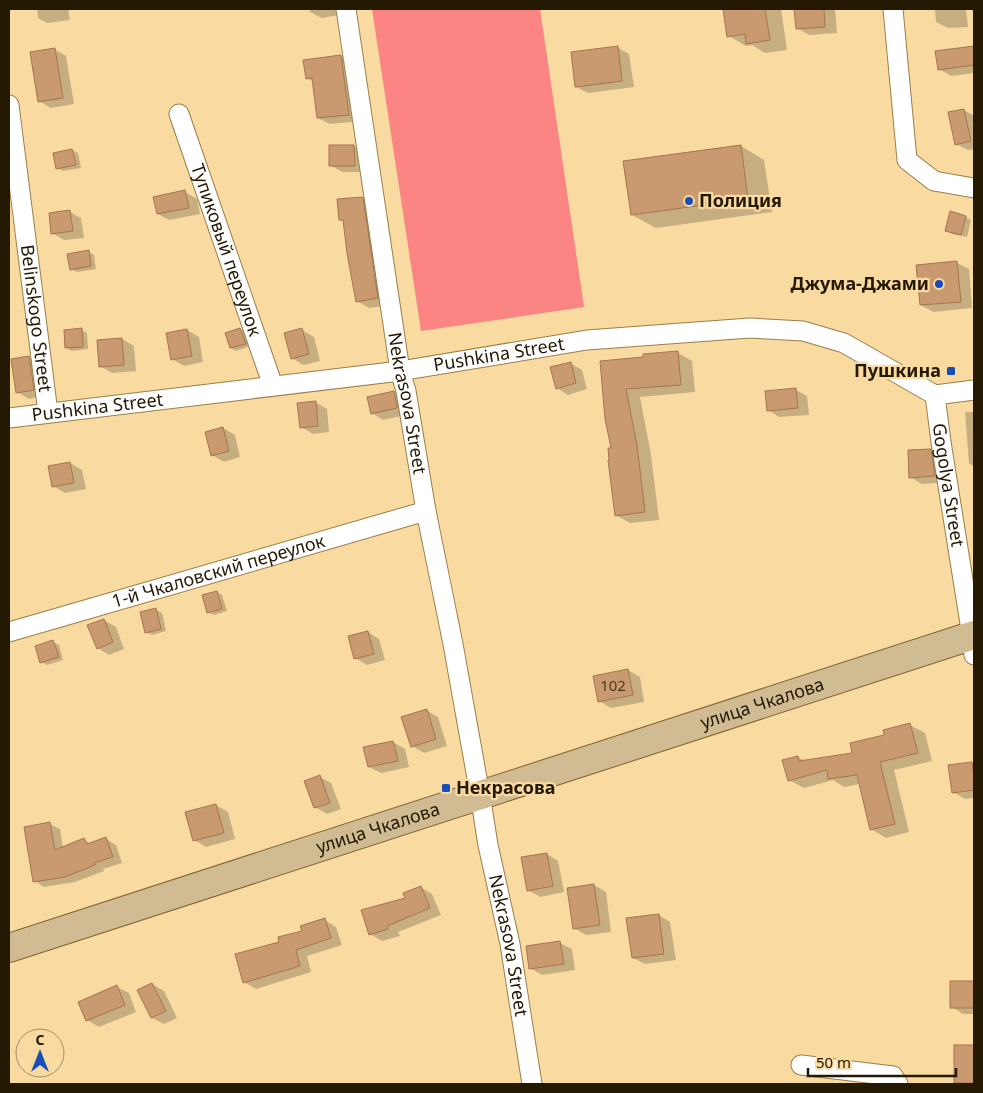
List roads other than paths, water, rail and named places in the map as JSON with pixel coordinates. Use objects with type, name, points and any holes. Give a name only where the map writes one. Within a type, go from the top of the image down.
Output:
[{"type":"main road","name":"улица Чкалова","points":[[9,948],[481,801],[974,644]]},
{"type":"main road","name":"улица Чкалова","points":[[9,960],[481,801]]},
{"type":"street","name":"Nekrasova Street","points":[[346,9],[400,371],[406,391],[426,511],[453,644],[488,845],[510,944],[532,1084]]},
{"type":"street","points":[[893,9],[907,160],[934,181],[974,188]]},
{"type":"street","name":"Belinskogo Street","points":[[9,113],[48,413]]},
{"type":"street","name":"Тупиковый переулок","points":[[180,114],[273,386]]},
{"type":"street","name":"Pushkina Street","points":[[9,418],[400,371],[587,340],[750,328],[803,331],[844,343],[934,395]]},
{"type":"street","points":[[934,395],[974,390]]},
{"type":"street","name":"Gogolya Street","points":[[934,395],[974,644]]},
{"type":"street","name":"1-й Чкаловский переулок","points":[[9,632],[426,511]]},
{"type":"street","points":[[801,1065],[893,1076],[898,1084]]},
{"type":"place","name":"Полиция","points":[[689,201]]},
{"type":"place","name":"Джума-Джами","points":[[939,284]]},
{"type":"place","name":"Пушкина","points":[[951,371]]},
{"type":"place","name":"Некрасова","points":[[446,788]]}]
